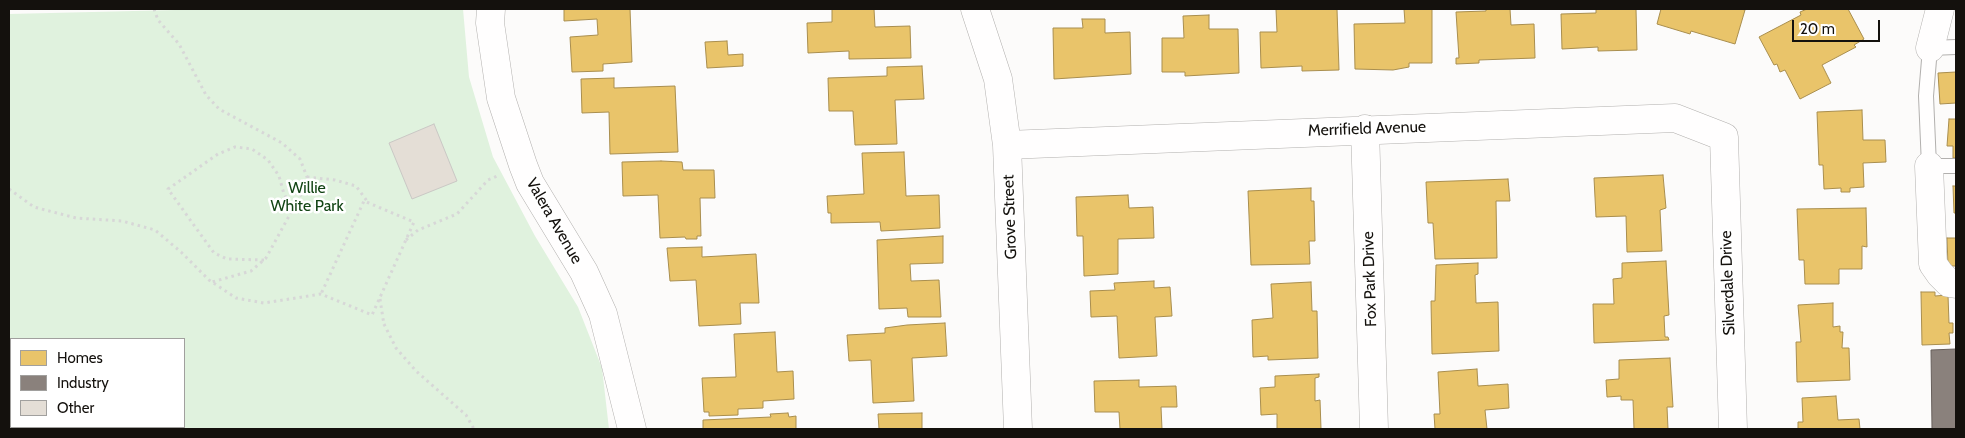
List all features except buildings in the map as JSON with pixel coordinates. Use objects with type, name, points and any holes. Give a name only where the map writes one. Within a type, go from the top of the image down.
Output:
[{"type":"street","name":"Valera Avenue","points":[[490,9],[501,98],[523,165],[530,183],[584,272],[603,314],[632,429]]},
{"type":"street","name":"Grove Street","points":[[975,9],[998,79],[1007,145],[1018,429]]},
{"type":"street","points":[[1940,9],[1943,47]]},
{"type":"street","name":"Merrifield Avenue","points":[[1007,145],[1365,129],[1675,118],[1724,137]]},
{"type":"street","name":"Fox Park Drive","points":[[1365,129],[1374,429]]},
{"type":"street","name":"Silverdale Drive","points":[[1724,137],[1733,429]]},
{"type":"street","points":[[1929,166],[1933,264],[1949,283],[1956,284]]},
{"type":"lane","points":[[1943,47],[1926,96],[1929,166],[1956,166]]},
{"type":"path","points":[[154,9],[158,20],[178,44],[206,95],[212,102],[219,109],[282,143],[300,159],[307,177],[293,210],[264,260],[251,271],[212,282]]},
{"type":"path","points":[[264,260],[227,259],[214,253],[168,189],[218,154],[235,147],[252,149],[268,160],[279,176],[284,194],[293,210]]},
{"type":"path","points":[[406,240],[418,230],[457,214],[488,180],[523,165]]},
{"type":"path","points":[[307,177],[335,180],[356,186],[369,203]]},
{"type":"path","points":[[9,189],[34,207],[76,218],[122,221],[155,230],[212,282],[236,298],[264,303],[321,294],[372,316],[414,222],[364,201],[321,294]]},
{"type":"path","points":[[380,298],[384,325],[396,348],[411,366],[466,415],[474,429]]},
{"type":"green space","name":"Willie White Park","points":[[217,9],[463,9],[469,77],[493,157],[535,236],[578,307],[602,368],[609,429],[9,429],[9,14]]}]
